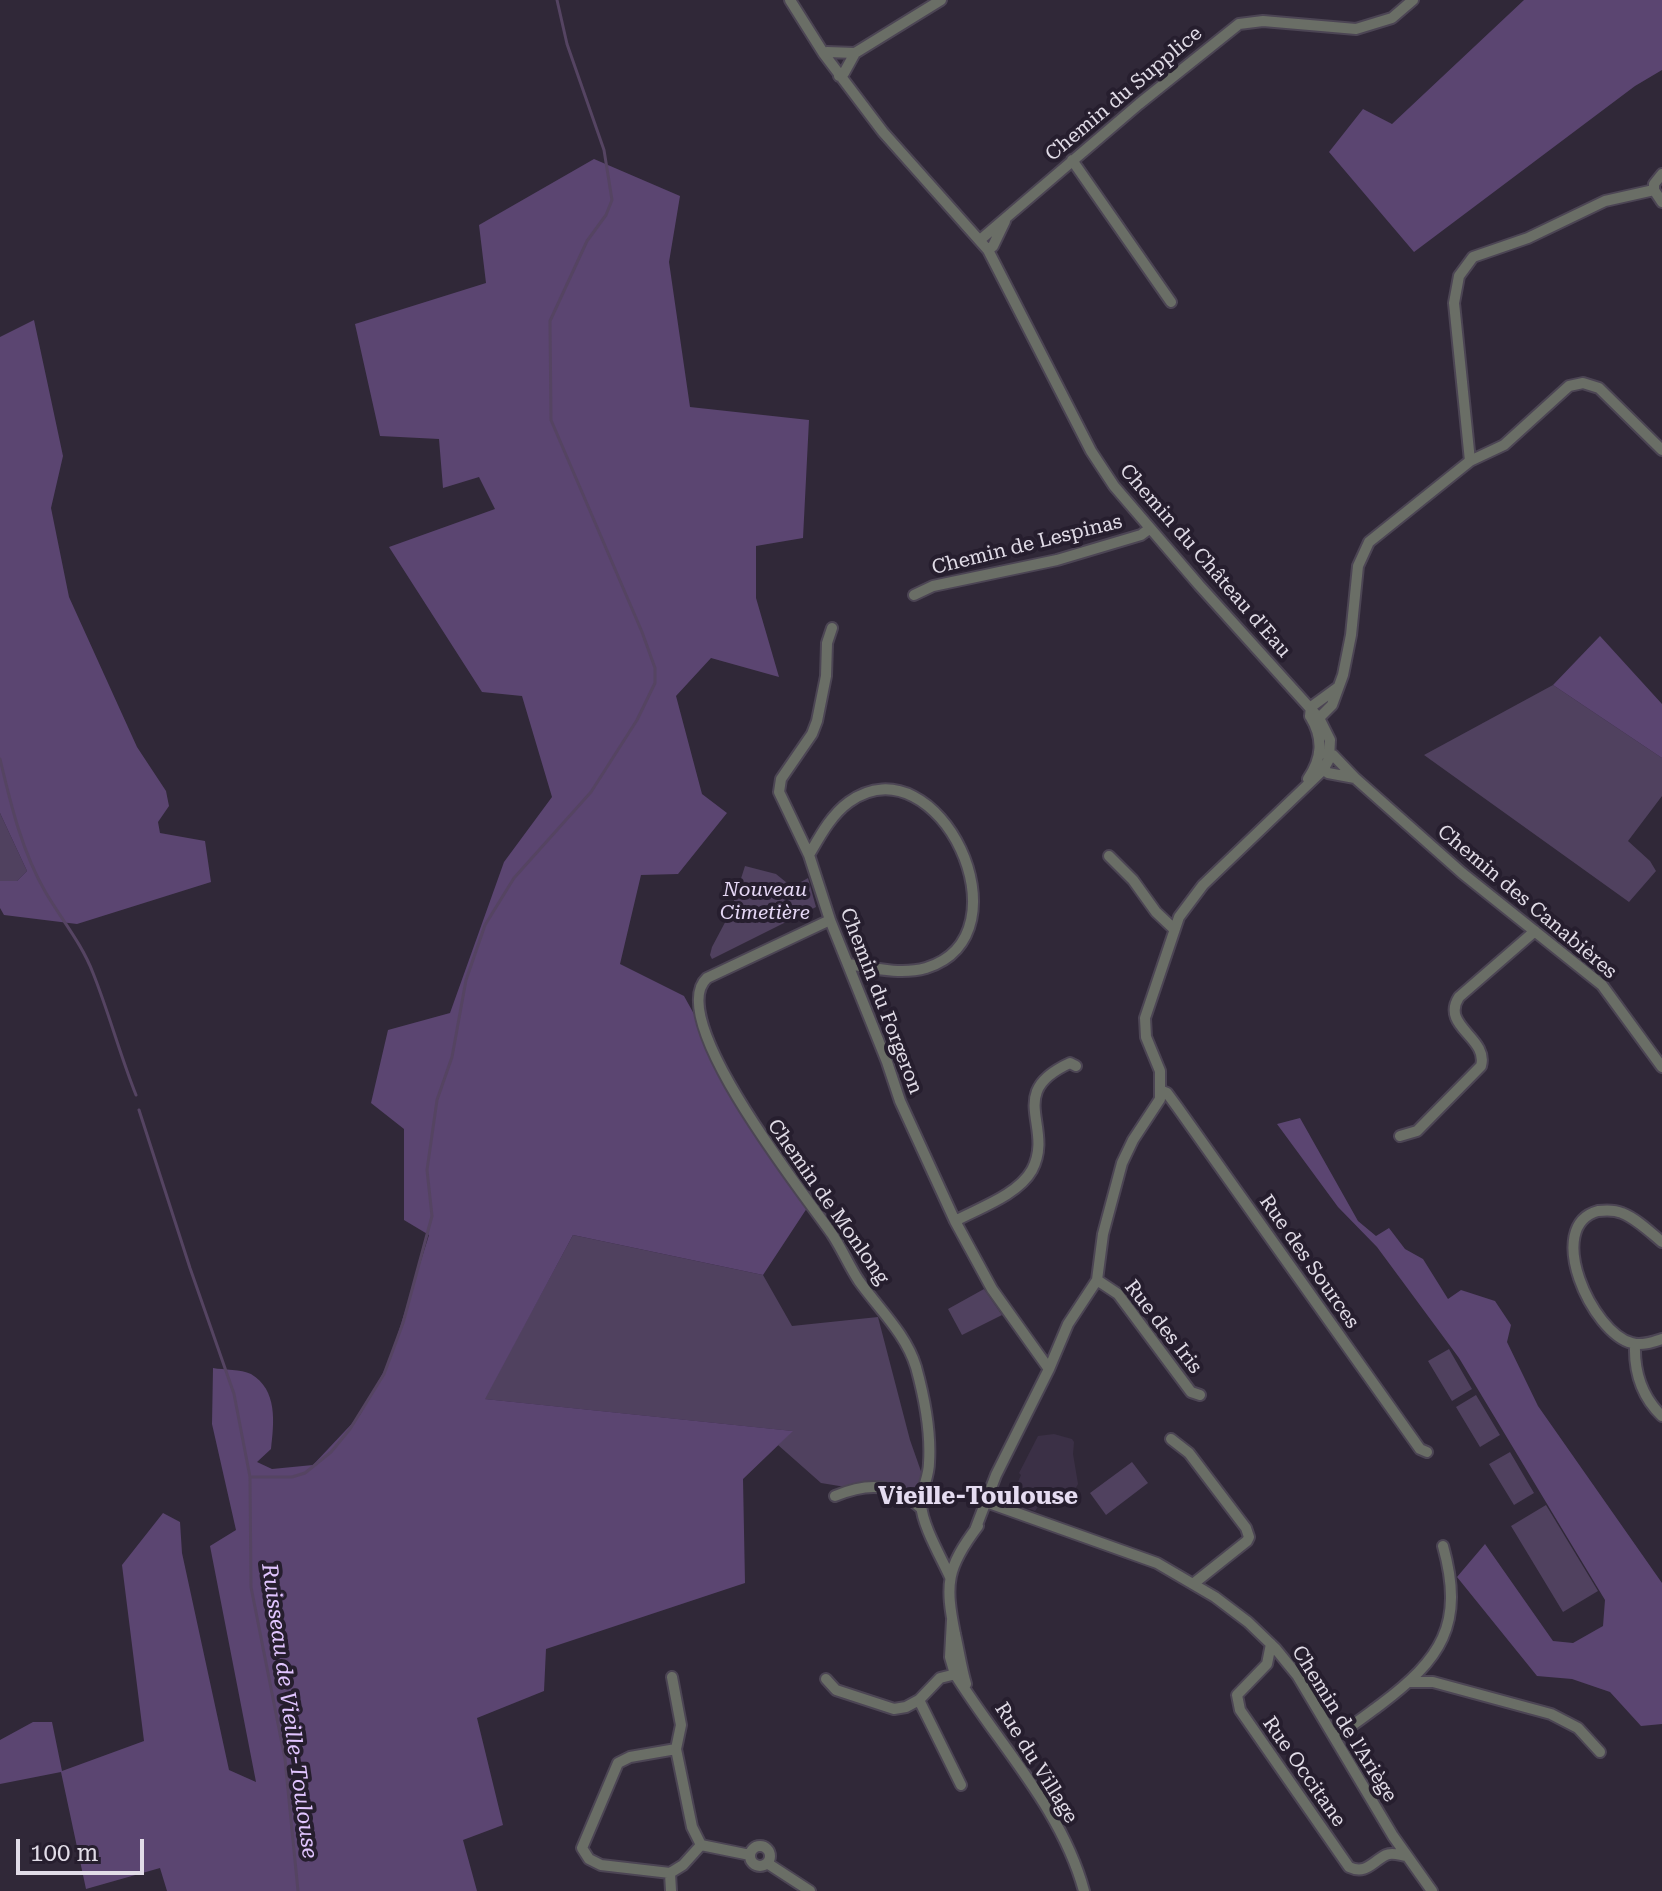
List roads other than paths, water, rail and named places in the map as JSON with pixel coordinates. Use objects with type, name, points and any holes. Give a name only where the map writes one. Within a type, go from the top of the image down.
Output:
[{"type":"street","name":"Chemin du Château d'Eau","points":[[790,0],[839,76],[906,161],[988,250],[1091,451],[1114,486],[1313,714],[1322,761]]},
{"type":"street","points":[[839,76],[855,53],[941,0]]},
{"type":"street","name":"Chemin du Supplice","points":[[980,240],[1072,160],[1239,24],[1263,21],[1356,29],[1392,18],[1413,0]]},
{"type":"street","points":[[824,54],[855,53]]},
{"type":"street","points":[[1072,160],[1171,302]]},
{"type":"street","points":[[1662,174],[1654,184],[1654,190],[1662,202]]},
{"type":"street","points":[[1470,461],[1454,303],[1465,266],[1473,257],[1528,238],[1605,201],[1654,190]]},
{"type":"street","name":"Chemin du Supplice","points":[[988,250],[1005,221]]},
{"type":"street","points":[[1313,714],[1337,688],[1349,653],[1355,582],[1363,552],[1377,534],[1470,461],[1504,445],[1569,386],[1576,383],[1599,388],[1662,450]]},
{"type":"street","name":"Chemin de Lespinas","points":[[914,595],[933,586],[1057,560],[1141,535],[1149,529]]},
{"type":"street","name":"Chemin du Forgeron","points":[[832,628],[827,643],[826,676],[817,721],[778,785],[809,855],[830,920],[904,1111],[955,1221],[992,1289],[1049,1369]]},
{"type":"street","name":"Chemin des Canabières","points":[[1322,761],[1338,759],[1355,778],[1462,873],[1602,985],[1662,1067]]},
{"type":"street","points":[[826,1679],[836,1690],[894,1709],[919,1700],[934,1682],[959,1673],[950,1657],[952,1620],[947,1590],[950,1577],[996,1492],[1001,1466],[1068,1324],[1099,1280],[1103,1234],[1122,1163],[1133,1140],[1156,1107],[1162,1091],[1160,1071],[1146,1037],[1145,1018],[1174,929],[1184,908],[1203,885],[1288,802],[1322,761]]},
{"type":"street","name":"Chemin des Canabières","points":[[1322,761],[1355,778]]},
{"type":"street","points":[[809,855],[838,812],[852,800],[866,794],[893,791],[919,801],[940,817],[956,839],[967,865],[973,905],[966,932],[953,952],[924,968],[896,971],[848,964]]},
{"type":"street","points":[[1109,856],[1174,929]]},
{"type":"street","name":"Chemin de Monlong","points":[[830,920],[707,978],[701,983],[697,1001],[712,1048],[749,1119],[906,1344],[915,1364],[929,1446],[929,1465],[921,1508]]},
{"type":"street","points":[[1400,1136],[1417,1131],[1481,1066],[1481,1050],[1457,1021],[1453,1012],[1455,1004],[1459,997],[1535,931]]},
{"type":"street","points":[[955,1221],[1024,1181],[1031,1171],[1038,1147],[1033,1108],[1039,1086],[1046,1076],[1062,1067],[1070,1063],[1076,1066]]},
{"type":"street","name":"Rue des Sources","points":[[1162,1091],[1178,1108],[1420,1449],[1427,1452]]},
{"type":"street","points":[[1662,1242],[1633,1219],[1616,1211],[1595,1212],[1576,1228],[1575,1259],[1587,1298],[1603,1322],[1615,1334],[1635,1344],[1662,1339]]},
{"type":"street","name":"Rue des Iris","points":[[1099,1280],[1118,1294],[1191,1392],[1200,1395]]},
{"type":"street","points":[[1635,1344],[1636,1371],[1644,1392],[1662,1416]]},
{"type":"street","points":[[1171,1439],[1189,1453],[1246,1528],[1249,1537],[1193,1584]]},
{"type":"street","points":[[835,1496],[858,1486],[890,1487],[907,1496],[921,1508],[950,1577]]},
{"type":"street","name":"Chemin de l'Ariège","points":[[989,1503],[1137,1555],[1226,1604],[1287,1661],[1393,1836],[1432,1891]]},
{"type":"street","points":[[1334,1737],[1410,1682],[1427,1665],[1446,1631],[1450,1609],[1449,1576],[1443,1546]]},
{"type":"street","points":[[1271,1644],[1267,1664],[1287,1661]]},
{"type":"street","name":"Rue Occitane","points":[[1267,1664],[1237,1695],[1240,1710],[1349,1867],[1364,1870],[1385,1855],[1406,1856]]},
{"type":"street","points":[[1427,1665],[1433,1682]]},
{"type":"street","name":"Rue du Village","points":[[959,1673],[1043,1802],[1084,1891]]},
{"type":"street","points":[[672,1677],[681,1725],[676,1749],[692,1827],[701,1845]]},
{"type":"street","points":[[1410,1682],[1433,1682],[1565,1719],[1600,1752]]},
{"type":"street","points":[[919,1700],[961,1785]]},
{"type":"street","points":[[676,1749],[630,1757],[618,1763],[582,1848],[589,1859],[601,1865],[670,1873],[683,1865],[701,1845]]},
{"type":"street","points":[[1385,1855],[1393,1836]]},
{"type":"street","points":[[701,1845],[750,1855],[756,1865],[767,1863],[810,1891]]},
{"type":"street","points":[[670,1873],[671,1891]]},
{"type":"waterway","name":"Ruisseau de Vieille-Toulouse","points":[[298,1891],[285,1759],[251,1587],[250,1477],[292,1477],[305,1473],[331,1452],[350,1429],[384,1374],[403,1323],[432,1216],[427,1170],[437,1100],[452,1057],[466,980],[485,925],[514,878],[591,792],[637,720],[655,683],[655,668],[642,632],[551,420],[550,321],[587,241],[606,215],[612,200],[604,150],[567,44],[557,0]]},
{"type":"waterway","points":[[0,759],[30,861],[88,962],[136,1095]]},
{"type":"waterway","points":[[139,1110],[234,1394],[250,1477]]},
{"type":"district","name":"Vieille-Toulouse","points":[[978,1497]]},
{"type":"park label","name":"Nouveau Cimetière","points":[[765,902]]}]
